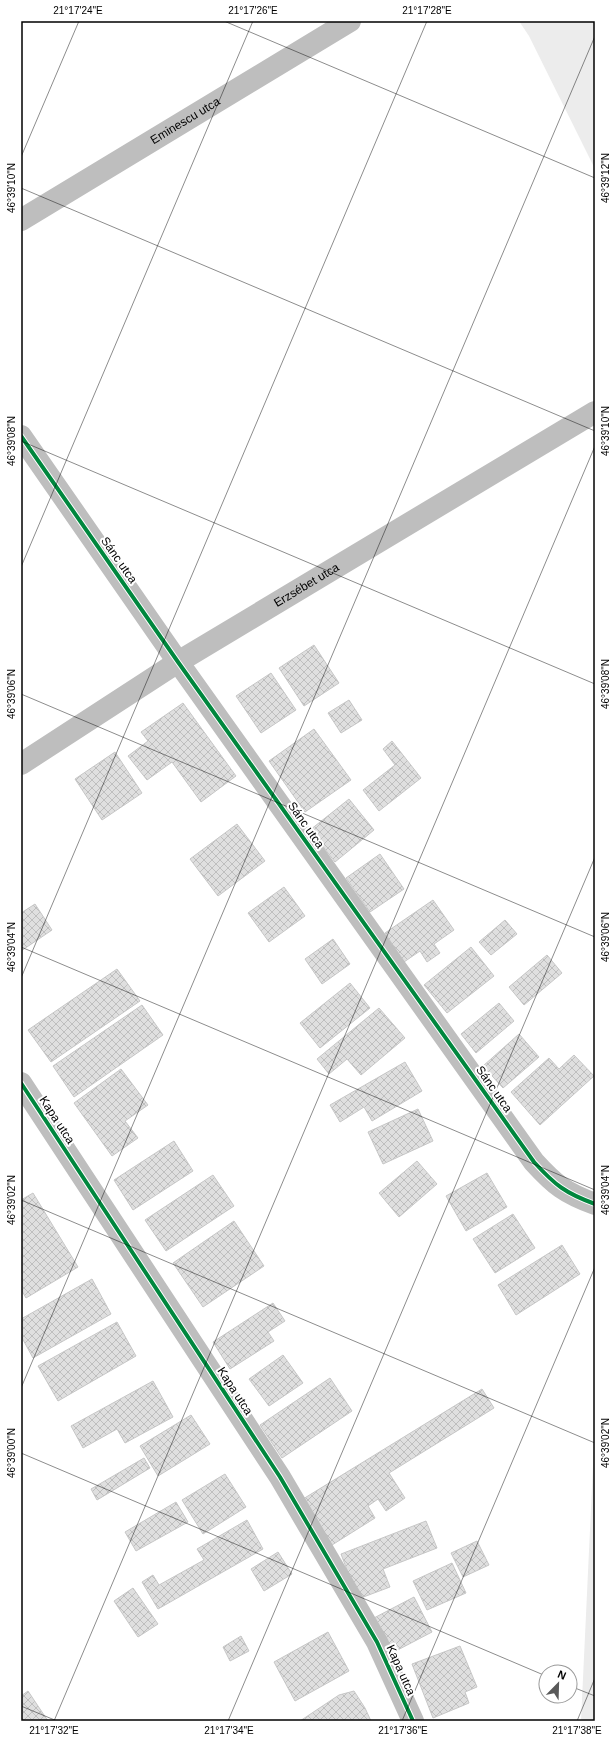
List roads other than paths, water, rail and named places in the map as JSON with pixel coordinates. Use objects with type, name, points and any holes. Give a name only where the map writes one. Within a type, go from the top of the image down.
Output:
[{"type":"street","name":"Eminescu utca","points":[[21,220],[350,21]]},
{"type":"street","name":"Erzsébet utca","points":[[21,764],[178,662],[595,412]]},
{"type":"street","name":"Sánc utca","points":[[21,436],[178,662],[534,1162],[552,1182],[573,1196],[595,1204]]},
{"type":"street","name":"Kapa utca","points":[[21,1083],[280,1477],[377,1642],[413,1721]]}]
